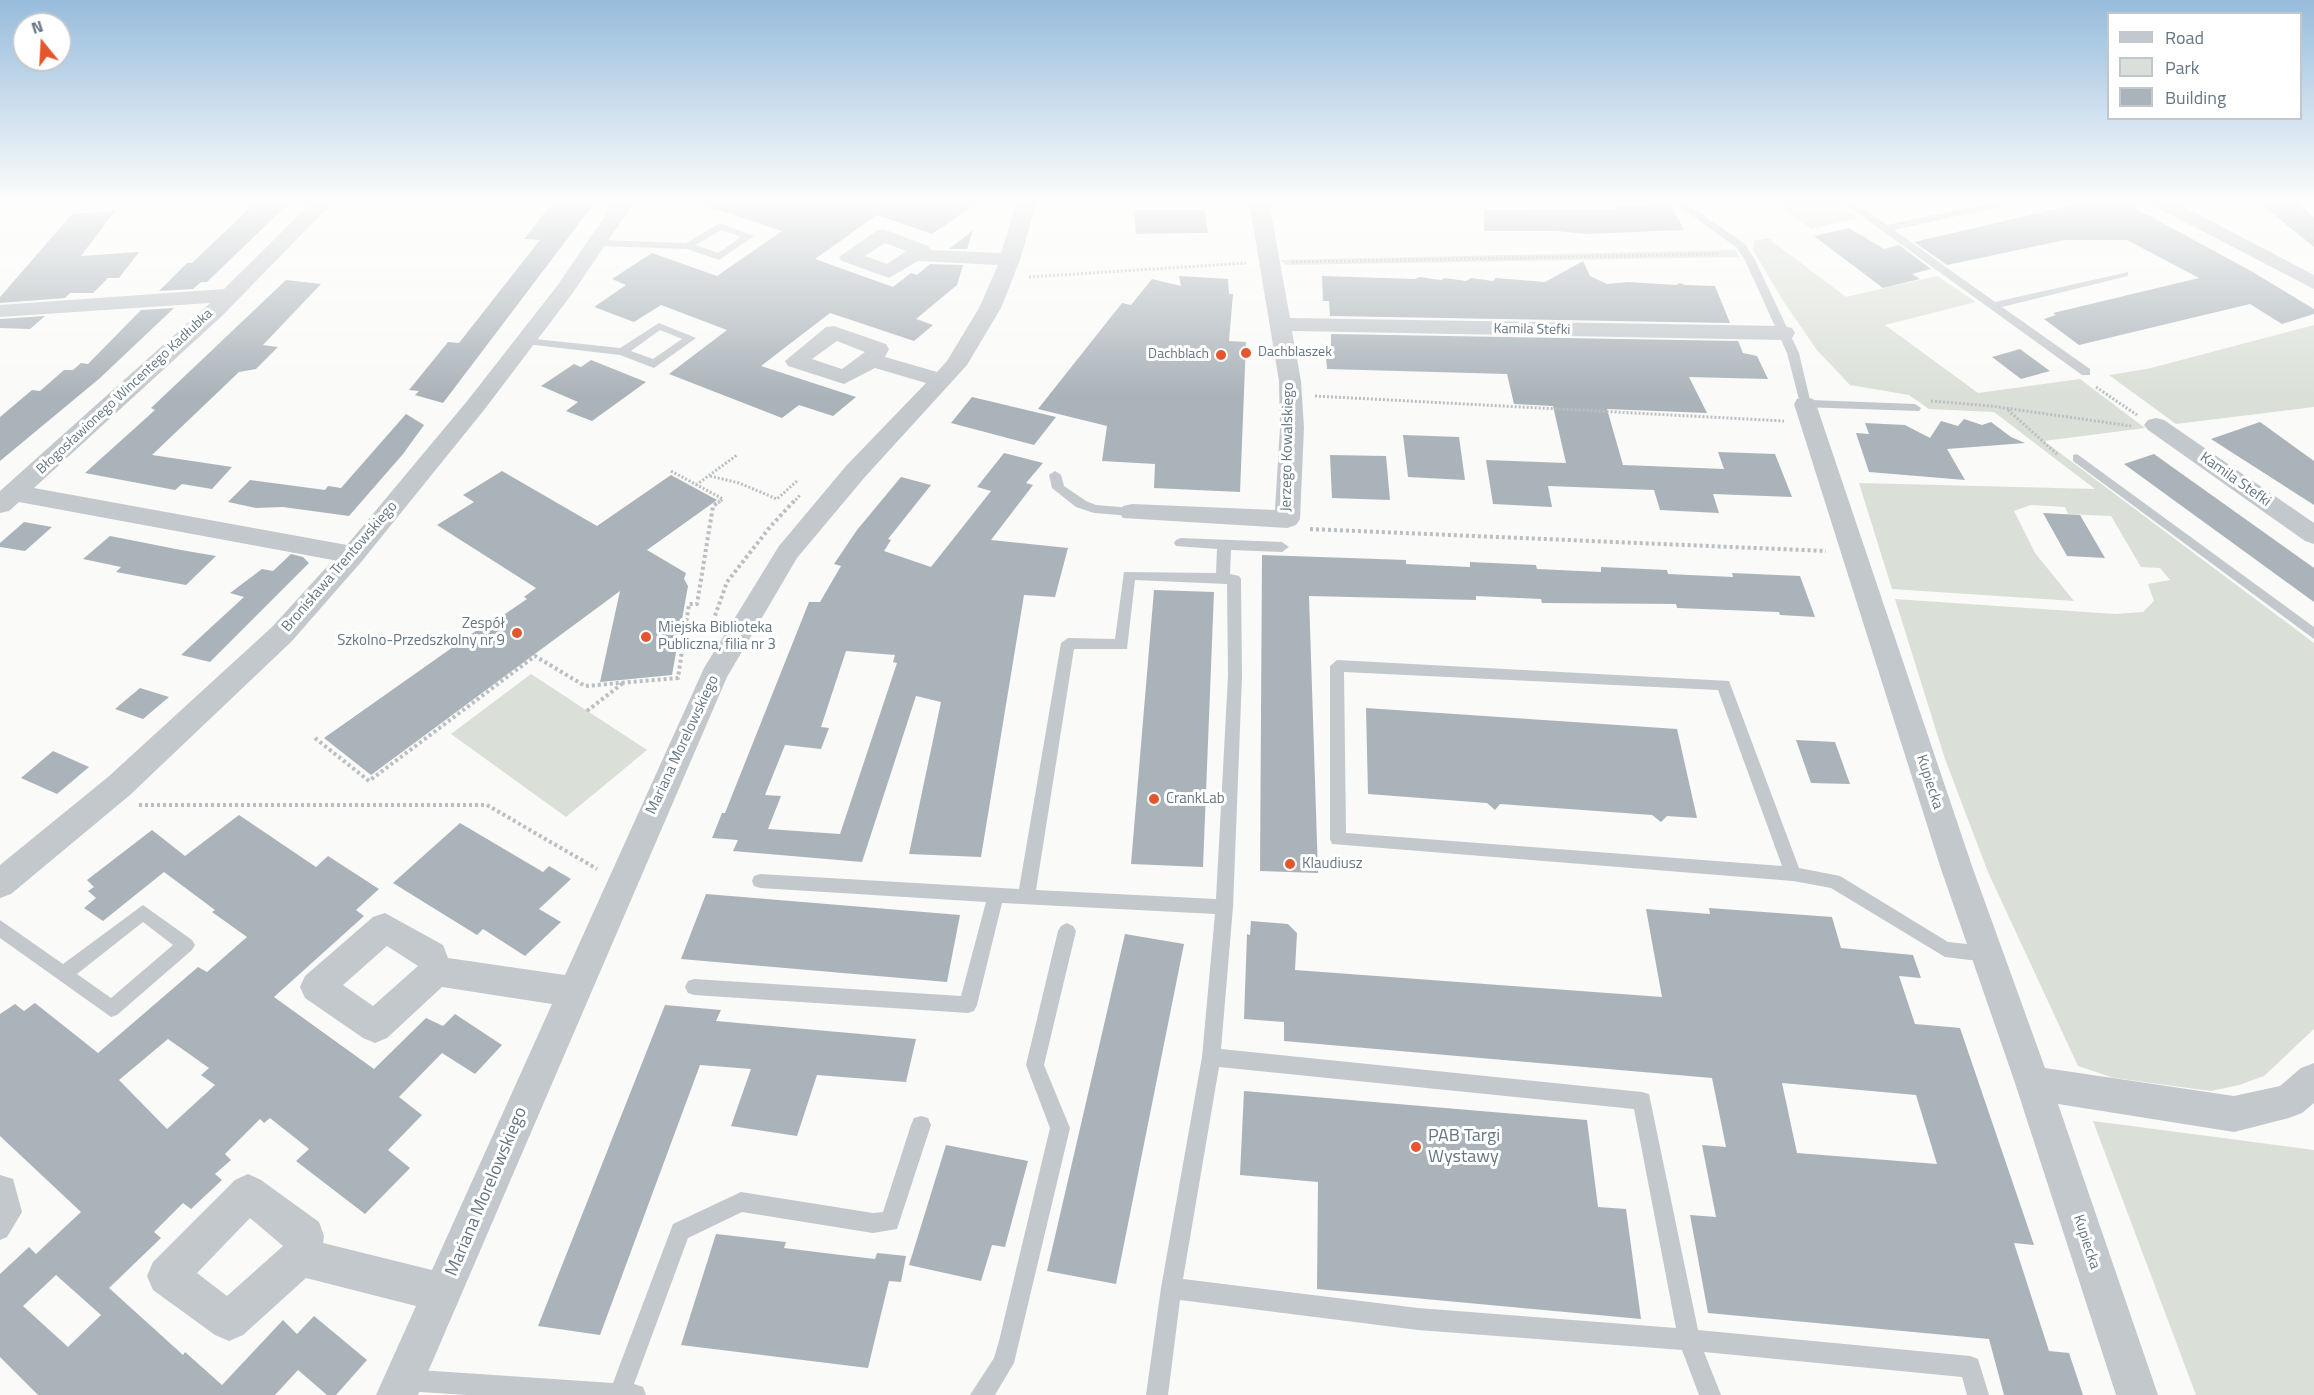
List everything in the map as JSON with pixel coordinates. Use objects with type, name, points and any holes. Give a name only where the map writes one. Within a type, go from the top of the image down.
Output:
[{"type":"street","name":"Błogosławionego Wincentego Kadłubka","points":[[8,499],[258,266]]},
{"type":"street","name":"Bronisława Trentowskiego","points":[[0,884],[119,786],[282,634],[353,555],[526,341],[581,266]]},
{"type":"street","points":[[994,266],[1015,269]]},
{"type":"street","name":"Jerzego Kowalskiego","points":[[1132,512],[1287,519],[1290,397],[1270,266]]},
{"type":"street","points":[[2282,266],[2314,283]]},
{"type":"street","name":"Mariana Morelowskiego","points":[[401,1387],[656,803],[721,662],[788,552],[855,472],[956,365],[1015,269]]},
{"type":"street","points":[[0,311],[228,295]]},
{"type":"street","name":"Kamila Stefki","points":[[1280,324],[1784,333]]},
{"type":"street","points":[[872,360],[942,381]]},
{"type":"street","name":"Kupiecka","points":[[1808,414],[1987,954],[2033,1083],[2137,1395]]},
{"type":"street","name":"Kamila Stefki","points":[[2156,425],[2314,535]]},
{"type":"street","points":[[8,499],[353,555]]},
{"type":"street","points":[[436,971],[574,992]]},
{"type":"street","points":[[2033,1083],[2234,1114],[2289,1101],[2314,1080]]},
{"type":"street","name":"Mariana Morelowskiego","points":[[300,1257],[444,1293]]},
{"type":"lane","name":"Kupiecka","points":[[1751,266],[1793,353],[1808,414]]},
{"type":"lane","points":[[1936,266],[2086,372]]},
{"type":"lane","points":[[1992,306],[2124,274]]},
{"type":"lane","points":[[526,341],[622,352],[654,364],[690,338],[659,326],[622,352]]},
{"type":"lane","points":[[1808,414],[1918,404]]},
{"type":"lane","points":[[2077,458],[2314,634]]},
{"type":"lane","name":"Jerzego Kowalskiego","points":[[1055,475],[1058,488],[1081,504],[1101,510],[1132,512]]},
{"type":"lane","points":[[1181,543],[1282,547]]},
{"type":"lane","points":[[1223,579],[1224,545]]},
{"type":"lane","points":[[1026,897],[1068,643],[1122,645],[1129,575],[1234,579],[1234,665],[1224,906],[1211,1057],[1171,1288],[1157,1395]]},
{"type":"lane","points":[[1793,874],[1724,685],[1337,666],[1338,838],[1793,874],[1834,880],[1945,949],[1987,954]]},
{"type":"lane","points":[[760,881],[1224,906]]},
{"type":"lane","points":[[694,987],[968,1005],[996,895]]},
{"type":"lane","points":[[0,928],[111,1009],[186,945],[143,912],[64,973]]},
{"type":"lane","points":[[981,1395],[998,1373],[1010,1341],[1060,1128],[1035,1065],[1067,931]]},
{"type":"lane","points":[[1211,1057],[1642,1101],[1689,1340],[1710,1395]]},
{"type":"lane","points":[[401,1387],[627,1394],[680,1231],[741,1202],[873,1223],[890,1222],[921,1125]]},
{"type":"lane","points":[[0,1185],[6,1186],[12,1212],[0,1230]]},
{"type":"lane","points":[[1171,1288],[1418,1319],[1689,1340],[1970,1367],[1978,1395]]},
{"type":"path","points":[[1015,269],[1138,266]]},
{"type":"path","points":[[2105,394],[2156,425]]},
{"type":"path","points":[[1290,397],[1808,414]]},
{"type":"path","points":[[1918,404],[2007,409],[2040,415],[2085,418],[2127,426],[2156,425]]},
{"type":"path","points":[[2007,409],[2060,456],[2077,458]]},
{"type":"path","points":[[696,485],[737,455]]},
{"type":"path","points":[[315,738],[369,781],[535,656],[585,686],[678,678],[689,604],[697,604],[713,506],[723,499],[671,471]]},
{"type":"path","points":[[710,476],[739,483],[777,499],[797,481]]},
{"type":"path","points":[[1311,530],[1827,551]]},
{"type":"path","points":[[587,711],[623,682]]},
{"type":"path","points":[[137,798],[138,805],[487,805],[599,870],[606,871]]},
{"type":"green space","points":[[1763,266],[1805,266],[1846,297],[1937,276],[1976,302],[1885,325],[1978,393],[2080,379],[2145,428],[2044,441],[2314,643],[2314,1029],[2264,1076],[2239,1085],[2211,1091],[2114,1078],[2078,1066],[1988,872],[1945,759],[1895,599],[2115,614],[2143,612],[2154,601],[2148,584],[2170,580],[2160,568],[2141,567],[2111,516],[2068,514],[2065,507],[2031,505],[2014,511],[2035,553],[2074,601],[1892,589],[1859,483],[2095,489],[1994,412],[1929,409],[1909,395],[1850,385],[1816,349]]},
{"type":"green space","points":[[2314,325],[2314,407],[2176,424],[2109,375],[2147,369]]},
{"type":"green space","points":[[531,674],[647,750],[566,817],[451,734]]},
{"type":"green space","points":[[2093,1121],[2314,1150],[2314,1395],[2196,1395]]},
{"type":"building","points":[[27,266],[128,266],[119,278],[108,278],[93,293],[70,293],[65,298],[0,303],[0,297]]},
{"type":"building","points":[[184,266],[223,266],[207,282],[201,282],[193,289],[159,291]]},
{"type":"building","points":[[519,266],[547,266],[443,403],[415,395],[419,391],[409,390],[448,342],[459,343]]},
{"type":"building","points":[[632,266],[689,266],[717,276],[731,266],[835,266],[893,287],[911,273],[917,275],[928,266],[963,266],[957,285],[916,319],[933,325],[914,341],[830,313],[761,366],[856,397],[833,416],[799,405],[782,418],[669,374],[727,330],[661,305],[634,322],[594,307],[626,285],[612,279]]},
{"type":"building","points":[[1574,266],[1585,266],[1590,276],[1607,284],[1628,282],[1715,286],[1730,323],[1330,316],[1329,301],[1323,301],[1322,276],[1415,279],[1419,277],[1466,281],[1471,278],[1493,281],[1496,278],[1545,282]]},
{"type":"building","points":[[1854,266],[1927,266],[1931,269],[1912,274],[1920,279],[1883,288]]},
{"type":"building","points":[[2176,266],[2242,266],[2314,309],[2314,314],[2282,324],[2250,304],[2079,345],[2044,319],[2056,315],[2053,313],[2199,278]]},
{"type":"building","points":[[1179,276],[1228,279],[1229,294],[1233,294],[1229,341],[1246,342],[1240,492],[1154,488],[1155,464],[1102,461],[1107,426],[1038,409],[1122,303],[1131,305],[1152,279],[1181,286]]},
{"type":"building","points":[[286,280],[321,284],[263,345],[278,347],[256,369],[239,372],[152,455],[232,467],[212,489],[182,484],[175,490],[85,473],[155,410],[151,408]]},
{"type":"building","points":[[174,308],[100,378],[0,461],[0,417],[32,390],[40,391],[64,370],[73,370],[81,363],[88,364],[141,310]]},
{"type":"building","points":[[45,316],[30,329],[0,328],[0,319]]},
{"type":"building","points":[[1331,334],[1738,341],[1743,353],[1757,356],[1768,379],[1689,377],[1707,413],[1607,409],[1623,465],[1724,469],[1718,452],[1775,454],[1792,497],[1713,494],[1719,513],[1660,510],[1654,490],[1548,486],[1552,507],[1493,504],[1486,460],[1566,463],[1553,406],[1514,404],[1507,374],[1327,369],[1325,346],[1331,346]]},
{"type":"building","points":[[2020,349],[2050,371],[2021,379],[1992,357]]},
{"type":"building","points":[[591,360],[646,382],[592,421],[566,411],[578,402],[541,386],[574,364],[581,367]]},
{"type":"building","points":[[972,397],[1056,417],[1034,445],[951,423]]},
{"type":"building","points":[[406,414],[424,425],[403,454],[349,516],[283,507],[256,508],[228,502],[250,480],[325,490],[328,486],[341,488]]},
{"type":"building","points":[[1964,419],[1982,425],[1991,422],[2011,437],[2025,443],[1947,449],[1965,480],[1869,472],[1856,433],[1869,434],[1865,423],[1905,425],[1930,438],[1941,421],[1958,426]]},
{"type":"building","points":[[2260,422],[2314,461],[2314,505],[2211,439]]},
{"type":"building","points":[[1403,435],[1459,437],[1465,480],[1408,477]]},
{"type":"building","points":[[1004,453],[1043,463],[1026,483],[1033,485],[991,540],[1068,548],[1055,597],[1024,595],[981,857],[909,854],[941,702],[916,696],[862,862],[733,851],[738,840],[712,838],[722,813],[725,813],[809,602],[820,602],[841,566],[834,564],[857,530],[901,477],[931,485],[888,539],[891,540],[884,551],[931,567],[991,491],[977,487]],"holes":[[[846,651],[895,655],[893,662],[897,663],[840,834],[768,829],[781,796],[765,795],[785,745],[821,749],[829,728],[821,727]]]},
{"type":"building","points":[[2154,454],[2314,568],[2314,602],[2124,464]]},
{"type":"building","points":[[1330,455],[1386,456],[1390,500],[1332,498]]},
{"type":"building","points":[[502,471],[597,526],[671,475],[717,500],[647,550],[686,573],[684,579],[688,586],[672,675],[600,682],[620,591],[371,775],[324,738],[480,628],[483,629],[527,599],[524,597],[536,588],[437,525],[474,502],[463,495]]},
{"type":"building","points":[[2043,513],[2080,515],[2105,558],[2067,556]]},
{"type":"building","points":[[24,522],[52,527],[25,551],[0,547],[0,543]]},
{"type":"building","points":[[110,536],[216,556],[186,585],[116,572],[121,567],[83,559]]},
{"type":"building","points":[[291,554],[303,557],[309,563],[210,662],[181,655],[244,597],[230,593],[262,569],[273,571]]},
{"type":"building","points":[[1262,555],[1406,560],[1406,564],[1470,567],[1470,562],[1536,565],[1537,569],[1601,572],[1601,567],[1667,570],[1668,574],[1733,577],[1732,573],[1800,576],[1815,617],[1780,615],[1779,612],[1677,608],[1676,604],[1542,603],[1541,599],[1476,596],[1476,600],[1309,596],[1318,873],[1260,871]]},
{"type":"building","points":[[1154,590],[1214,592],[1203,867],[1131,864]]},
{"type":"building","points":[[140,688],[169,697],[143,719],[115,709]]},
{"type":"building","points":[[1366,708],[1677,729],[1697,818],[1667,816],[1661,822],[1652,815],[1500,804],[1495,810],[1487,803],[1368,794]]},
{"type":"building","points":[[1796,740],[1835,742],[1850,784],[1811,783]]},
{"type":"building","points":[[53,751],[89,767],[57,794],[21,778]]},
{"type":"building","points":[[239,815],[316,867],[328,856],[379,889],[356,910],[364,916],[274,997],[374,1069],[426,1018],[443,1026],[455,1014],[502,1045],[475,1074],[442,1053],[399,1097],[422,1115],[388,1150],[410,1168],[365,1214],[296,1161],[309,1149],[270,1118],[264,1123],[260,1119],[225,1154],[231,1160],[215,1174],[222,1180],[191,1209],[183,1203],[154,1232],[161,1238],[109,1288],[183,1355],[185,1352],[222,1385],[283,1320],[297,1334],[314,1316],[367,1360],[336,1395],[327,1395],[298,1370],[275,1395],[38,1395],[0,1357],[0,1274],[29,1247],[36,1254],[81,1212],[0,1136],[0,1014],[15,1004],[24,1011],[35,1003],[98,1053],[198,967],[207,972],[247,937],[212,912],[215,910],[164,872],[103,921],[84,908],[96,898],[88,891],[94,887],[87,880],[152,830],[185,856]],"holes":[[[168,1039],[209,1068],[201,1075],[215,1085],[167,1129],[119,1080]],[[56,1275],[101,1315],[68,1347],[23,1306]]]},
{"type":"building","points":[[460,823],[543,872],[549,866],[571,879],[539,909],[561,922],[525,956],[483,929],[477,935],[393,883]]},
{"type":"building","points":[[706,894],[960,915],[947,982],[681,959]]},
{"type":"building","points":[[1709,908],[1832,917],[1841,948],[1913,955],[1921,978],[1899,976],[1915,1024],[1960,1028],[2034,1245],[2014,1243],[2049,1351],[2069,1353],[2083,1395],[2004,1395],[1989,1339],[1708,1313],[1690,1215],[1716,1217],[1702,1145],[1726,1147],[1712,1078],[1284,1041],[1284,1022],[1244,1019],[1247,934],[1250,935],[1251,921],[1288,924],[1297,933],[1295,970],[1662,997],[1646,909],[1710,914]],"holes":[[[1782,1083],[1916,1095],[1937,1164],[1797,1153]]]},
{"type":"building","points":[[1125,934],[1184,944],[1116,1284],[1047,1271]]},
{"type":"building","points":[[665,1005],[721,1010],[716,1021],[916,1039],[906,1082],[817,1075],[797,1136],[731,1126],[751,1069],[700,1065],[600,1335],[538,1326]]},
{"type":"building","points":[[1244,1091],[1587,1120],[1598,1207],[1626,1209],[1641,1319],[1317,1289],[1318,1182],[1240,1175]]},
{"type":"building","points":[[946,1145],[1028,1161],[1005,1247],[992,1245],[981,1281],[909,1265]]},
{"type":"building","points":[[716,1234],[786,1242],[784,1248],[875,1259],[877,1253],[906,1256],[901,1282],[889,1281],[868,1368],[681,1345]]},
{"type":"place","name":"Dachblaszek","points":[[1246,353]]},
{"type":"place","name":"Dachblach","points":[[1221,355]]},
{"type":"place","name":"Zespół Szkolno-Przedszkolny nr 9","points":[[517,633]]},
{"type":"place","name":"Miejska Biblioteka Publiczna, filia nr 3","points":[[646,637]]},
{"type":"place","name":"CrankLab","points":[[1154,799]]},
{"type":"place","name":"Klaudiusz","points":[[1290,864]]},
{"type":"place","name":"PAB Targi Wystawy","points":[[1416,1147]]}]
